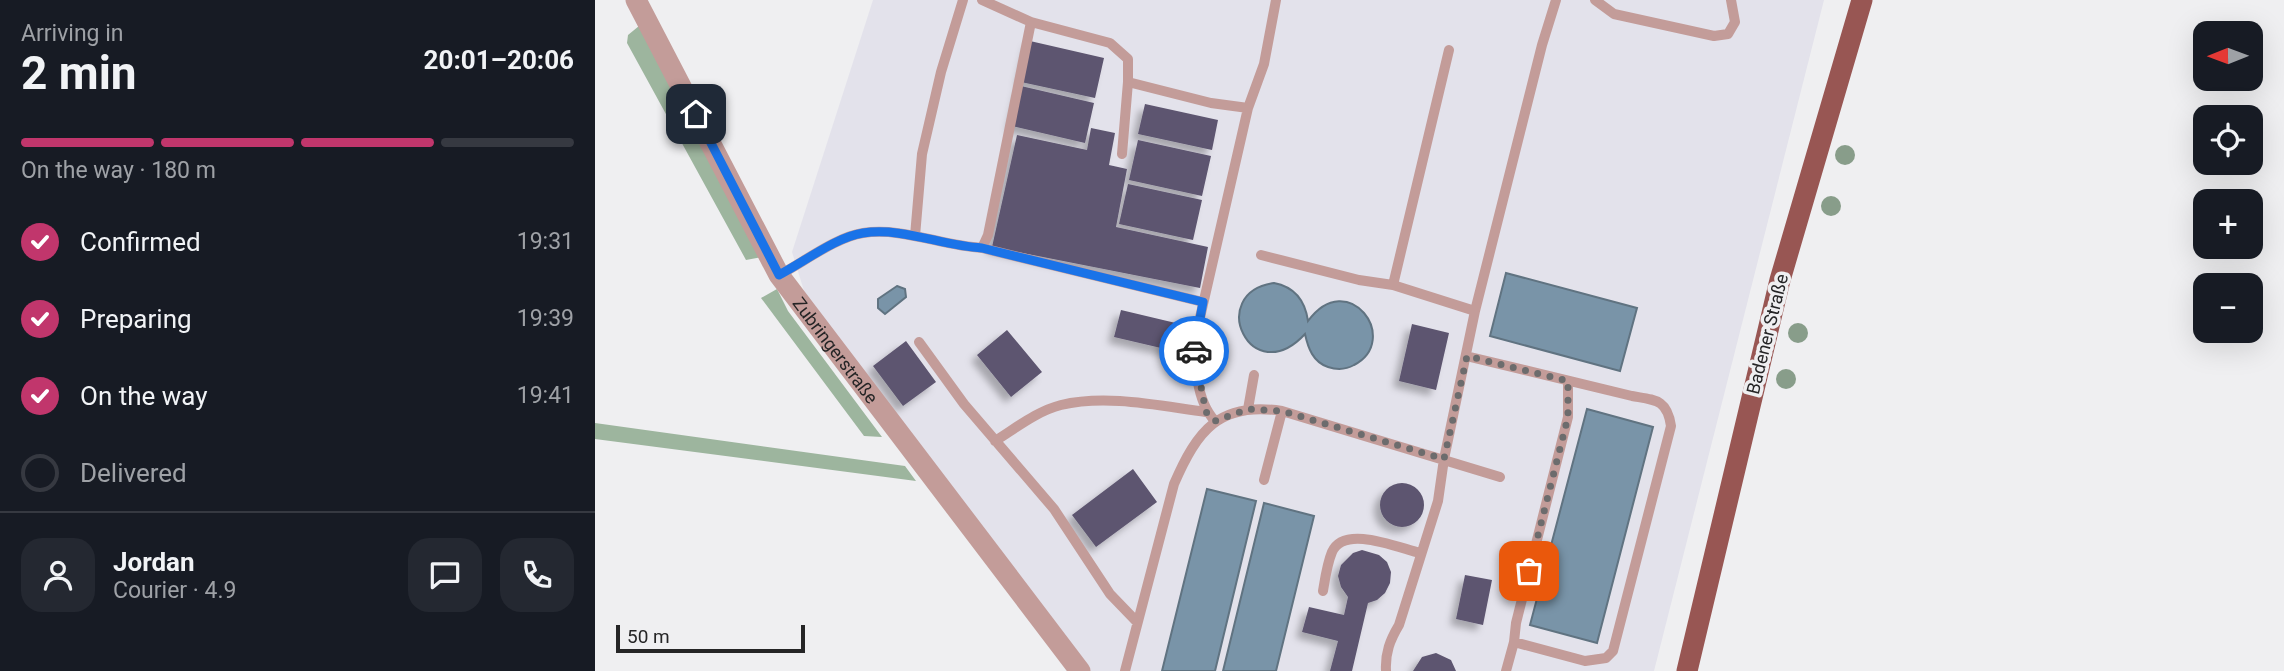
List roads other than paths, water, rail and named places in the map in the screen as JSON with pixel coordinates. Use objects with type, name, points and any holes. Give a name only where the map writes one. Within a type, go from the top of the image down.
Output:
[{"type":"main road","name":"Badener Straße","points":[[1687,671],[1780,280],[1862,0]]},
{"type":"street","name":"Zubringerstraße","points":[[636,0],[779,275],[1080,671]]},
{"type":"lane","points":[[915,236],[922,154],[941,72],[963,0]]},
{"type":"lane","points":[[982,0],[1031,22],[1110,43],[1128,59],[1122,154]]},
{"type":"lane","points":[[1215,421],[1206,412],[1194,352],[1248,108],[1264,64],[1276,0]]},
{"type":"lane","points":[[1386,671],[1385,660],[1389,642],[1399,625],[1438,501],[1444,459],[1475,311],[1556,0]]},
{"type":"lane","points":[[1595,0],[1614,13],[1714,36],[1728,34],[1735,22],[1731,0]]},
{"type":"lane","points":[[982,248],[988,235],[1031,22]]},
{"type":"lane","points":[[1393,285],[1448,50]]},
{"type":"lane","points":[[1128,82],[1211,103],[1248,108]]},
{"type":"lane","points":[[779,275],[840,241],[862,233],[893,233],[957,247],[982,248],[1203,302]]},
{"type":"lane","points":[[1261,255],[1359,280],[1393,285],[1475,311]]},
{"type":"lane","points":[[919,342],[964,404],[1054,509],[1110,594],[1137,622]]},
{"type":"lane","points":[[1467,356],[1654,399],[1664,404],[1670,415],[1671,426],[1612,651],[1606,659],[1585,661],[1514,642]]},
{"type":"lane","points":[[1248,409],[1254,375]]},
{"type":"lane","points":[[1506,671],[1514,642],[1515,623],[1568,417],[1568,381]]},
{"type":"lane","points":[[995,441],[1042,412],[1062,405],[1089,402],[1130,403],[1206,412]]},
{"type":"lane","points":[[1125,671],[1174,484],[1186,457],[1200,436],[1215,421],[1248,409],[1282,411],[1500,477]]},
{"type":"lane","points":[[1264,480],[1282,411]]},
{"type":"lane","points":[[1322,591],[1332,550],[1344,540],[1359,537],[1420,553]]},
{"type":"water","points":[[1506,273],[1637,308],[1620,371],[1490,336]]},
{"type":"water","points":[[1274,283],[1288,288],[1298,296],[1308,321],[1323,306],[1339,301],[1353,304],[1364,313],[1371,326],[1373,340],[1367,354],[1354,365],[1335,369],[1323,365],[1315,358],[1305,334],[1285,349],[1268,352],[1253,346],[1243,334],[1239,319],[1242,303],[1253,290]]},
{"type":"water","points":[[897,286],[905,289],[906,297],[885,314],[878,308],[878,299]]},
{"type":"water","points":[[1587,409],[1653,427],[1597,643],[1530,625]]},
{"type":"water","points":[[1207,489],[1256,501],[1215,671],[1162,671]]},
{"type":"water","points":[[1264,503],[1314,516],[1276,671],[1223,671]]}]
